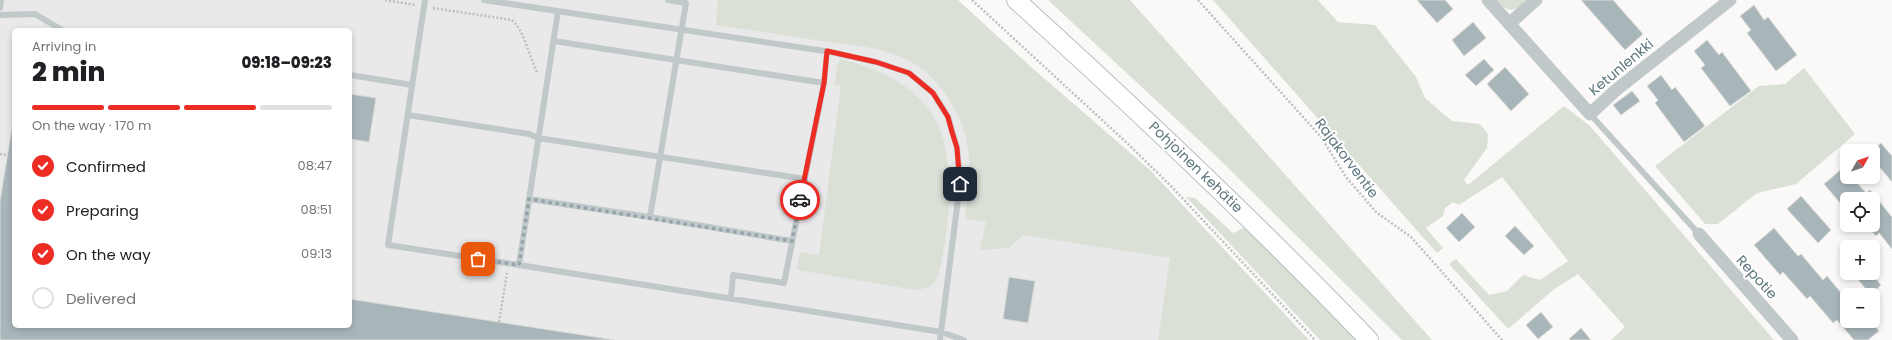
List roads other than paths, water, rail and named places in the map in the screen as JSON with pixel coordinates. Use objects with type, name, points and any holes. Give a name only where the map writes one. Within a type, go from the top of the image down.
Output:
[{"type":"main road","name":"Pohjoinen kehätie","points":[[1016,0],[1161,132],[1256,225],[1369,340]]},
{"type":"street","name":"Ketunlenkki","points":[[1488,0],[1590,114],[1616,90],[1730,0]]},
{"type":"street","points":[[1509,24],[1536,0]]},
{"type":"street","name":"Repotie","points":[[1699,234],[1792,340]]},
{"type":"lane","points":[[0,8],[1,0]]},
{"type":"lane","points":[[425,0],[388,245],[941,332],[964,340]]},
{"type":"lane","points":[[484,0],[827,51],[876,62],[909,73],[933,93],[948,117],[957,148],[960,184],[940,340]]},
{"type":"lane","points":[[650,218],[686,3],[668,0]]},
{"type":"lane","points":[[519,265],[558,11]]},
{"type":"lane","points":[[0,15],[35,14],[59,28]]},
{"type":"lane","points":[[554,41],[824,83]]},
{"type":"lane","points":[[731,298],[733,275],[784,283],[824,83],[827,51]]},
{"type":"lane","points":[[352,75],[412,85]]},
{"type":"lane","points":[[1590,114],[1699,234]]},
{"type":"lane","points":[[408,115],[529,134],[538,138],[805,179]]},
{"type":"lane","points":[[529,199],[792,241]]}]
